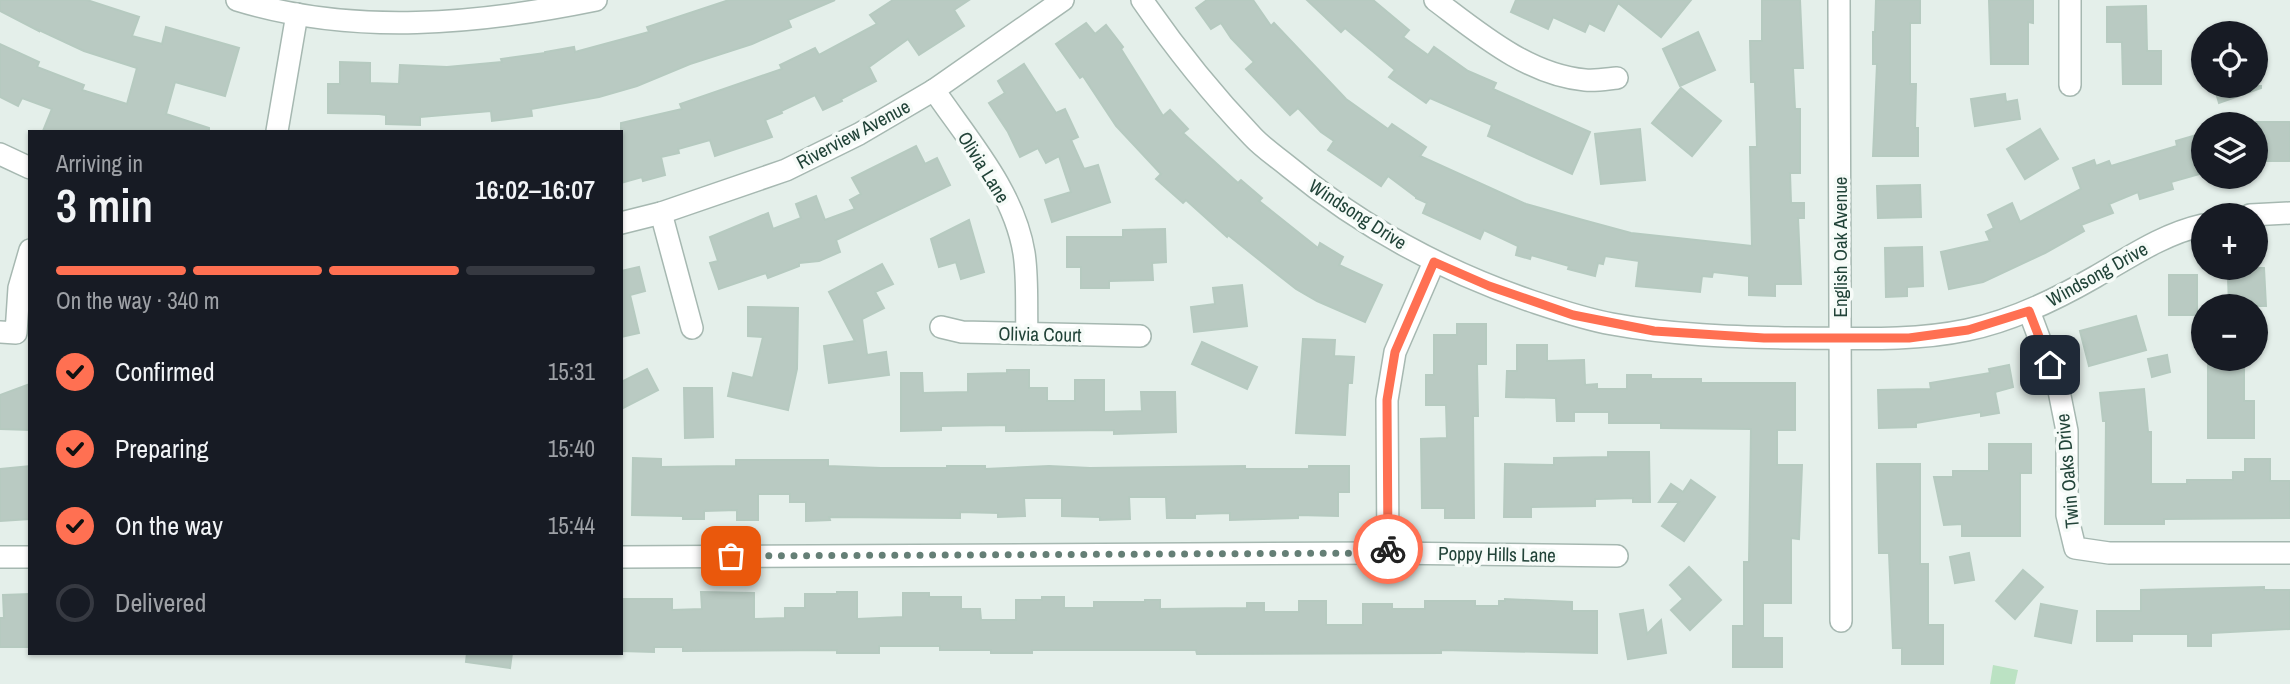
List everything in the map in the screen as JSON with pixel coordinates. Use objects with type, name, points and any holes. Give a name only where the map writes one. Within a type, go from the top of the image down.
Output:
[{"type":"street","points":[[237,0],[297,14],[359,22],[421,23],[495,18],[596,0]]},
{"type":"street","name":"Riverview Avenue","points":[[623,223],[661,214],[786,170],[859,134],[934,90],[1063,0]]},
{"type":"street","name":"Windsong Drive","points":[[1142,0],[1172,44],[1253,138],[1327,198],[1434,262],[1501,290],[1573,315],[1611,324],[1654,331],[1764,338],[1909,338],[1968,330],[2029,311],[2095,277],[2144,247],[2191,228]]},
{"type":"street","points":[[1435,0],[1490,42],[1541,68],[1587,80],[1617,78]]},
{"type":"street","name":"English Oak Avenue","points":[[1839,0],[1841,621]]},
{"type":"street","points":[[2070,0],[2070,85]]},
{"type":"street","points":[[278,130],[297,14]]},
{"type":"street","name":"Olivia Lane","points":[[934,90],[1000,186],[1015,218],[1024,254],[1027,333]]},
{"type":"street","points":[[0,154],[28,167]]},
{"type":"street","points":[[2268,214],[2290,213]]},
{"type":"street","points":[[661,214],[692,328]]},
{"type":"street","points":[[0,332],[16,333],[19,288],[28,257]]},
{"type":"street","points":[[1388,553],[1387,400],[1395,352],[1434,262]]},
{"type":"street","name":"Twin Oaks Drive","points":[[2029,311],[2059,391],[2067,431],[2067,515],[2076,548],[2109,553],[2290,553]]},
{"type":"street","name":"Olivia Court","points":[[941,327],[962,332],[1140,335]]},
{"type":"street","name":"Poppy Hills Lane","points":[[623,557],[1388,553],[1617,556]]},
{"type":"street","points":[[0,557],[28,557]]},
{"type":"green space","points":[[1993,665],[2018,670],[2015,684],[1990,684]]},
{"type":"building","points":[[0,0],[87,0],[139,17],[132,36],[162,44],[166,27],[239,48],[225,96],[175,82],[166,114],[209,130],[43,130],[52,109],[22,98],[18,106],[0,97],[0,44],[39,62],[37,67],[84,85],[82,90],[127,104],[137,68],[84,51],[0,11]]},
{"type":"building","points":[[729,0],[835,0],[788,20],[791,27],[752,44],[690,64],[637,86],[599,97],[531,109],[532,116],[492,121],[491,111],[420,117],[420,125],[386,124],[386,115],[379,114],[328,113],[328,84],[340,84],[340,62],[370,63],[370,83],[399,84],[400,65],[447,67],[502,62],[501,59],[574,47],[575,52],[649,32],[647,27]]},
{"type":"building","points":[[893,0],[969,0],[954,10],[964,26],[919,55],[908,39],[869,67],[876,81],[841,99],[842,101],[823,110],[815,95],[765,120],[772,137],[715,156],[710,140],[678,149],[679,153],[661,157],[665,175],[623,182],[621,123],[682,109],[680,104],[782,69],[780,65],[815,48],[819,55],[877,24],[870,15]]},
{"type":"building","points":[[1207,0],[1253,0],[1271,26],[1274,23],[1346,99],[1388,129],[1392,124],[1426,147],[1420,156],[1526,204],[1631,233],[1752,246],[1750,147],[1757,147],[1755,82],[1751,82],[1750,41],[1762,41],[1762,0],[1800,0],[1803,68],[1793,68],[1795,109],[1800,109],[1800,173],[1790,173],[1791,203],[1804,203],[1804,218],[1798,218],[1801,284],[1775,284],[1775,296],[1749,295],[1749,276],[1713,272],[1712,277],[1702,276],[1700,292],[1636,286],[1639,261],[1605,256],[1603,264],[1598,263],[1595,276],[1531,255],[1530,259],[1516,255],[1518,246],[1484,230],[1480,239],[1423,213],[1427,203],[1416,198],[1388,176],[1381,186],[1328,150],[1334,141],[1321,132],[1298,108],[1290,115],[1246,69],[1254,62],[1221,23],[1211,29],[1196,8]]},
{"type":"building","points":[[1307,0],[1373,0],[1409,30],[1403,37],[1428,55],[1434,47],[1468,71],[1496,83],[1493,89],[1590,132],[1572,174],[1488,136],[1492,125],[1430,98],[1426,103],[1389,77],[1395,70],[1345,28],[1341,32]]},
{"type":"building","points":[[1516,0],[1691,0],[1661,37],[1618,3],[1604,31],[1589,23],[1585,32],[1553,17],[1548,29],[1511,12]]},
{"type":"building","points":[[1876,0],[1920,0],[1920,23],[1910,23],[1910,84],[1916,84],[1915,128],[1918,128],[1918,156],[1873,156],[1877,64],[1873,64],[1873,32]]},
{"type":"building","points":[[1989,0],[2033,0],[2033,23],[2028,22],[2028,64],[1991,64]]},
{"type":"building","points":[[2146,6],[2147,51],[2161,51],[2161,84],[2123,84],[2122,42],[2107,42],[2107,7]]},
{"type":"building","points":[[1086,23],[1095,34],[1106,25],[1123,47],[1121,49],[1163,116],[1170,110],[1188,129],[1183,133],[1238,183],[1241,180],[1262,198],[1259,201],[1318,248],[1320,243],[1343,257],[1339,265],[1382,285],[1365,322],[1296,289],[1228,235],[1227,237],[1186,200],[1183,203],[1156,179],[1161,174],[1116,126],[1083,76],[1080,78],[1056,44]]},
{"type":"building","points":[[1698,32],[1715,70],[1680,86],[1663,49]]},
{"type":"building","points":[[1024,64],[1056,113],[1065,109],[1078,137],[1071,140],[1084,169],[1098,165],[1110,202],[1052,222],[1045,200],[1071,192],[1059,156],[1046,163],[1038,148],[1020,157],[989,103],[1005,93],[998,81]]},
{"type":"building","points":[[1681,88],[1721,121],[1692,156],[1652,123]]},
{"type":"building","points":[[2005,94],[2006,102],[2017,100],[2020,119],[1975,126],[1971,99]]},
{"type":"building","points":[[2218,98],[2233,98],[2219,103]]},
{"type":"building","points":[[2268,122],[2290,122],[2290,161],[2268,161]]},
{"type":"building","points":[[1640,129],[1645,180],[1601,184],[1595,134]]},
{"type":"building","points":[[2040,129],[2058,159],[2025,179],[2007,149]]},
{"type":"building","points":[[2191,137],[2191,176],[2171,182],[2173,189],[2140,199],[2138,192],[2109,204],[2113,213],[2081,225],[2084,231],[2045,253],[1983,282],[1949,289],[1941,252],[1990,241],[1986,232],[1994,228],[1988,215],[2012,203],[2020,222],[2081,189],[2073,168],[2094,160],[2096,166],[2109,161],[2111,166],[2177,146],[2176,141]]},
{"type":"building","points":[[916,146],[925,164],[937,158],[950,185],[836,240],[840,252],[819,261],[799,263],[799,266],[768,278],[766,273],[719,289],[710,263],[718,261],[710,237],[768,213],[773,229],[801,218],[796,204],[816,196],[825,220],[855,209],[850,200],[861,194],[852,178]]},
{"type":"building","points":[[1920,185],[1921,217],[1878,218],[1877,186]]},
{"type":"building","points":[[969,220],[984,272],[961,279],[956,262],[939,267],[931,239]]},
{"type":"building","points":[[1165,229],[1166,262],[1152,263],[1153,280],[1109,281],[1109,288],[1081,288],[1081,267],[1067,267],[1067,237],[1123,237],[1123,230]]},
{"type":"building","points":[[1922,247],[1923,286],[1907,287],[1907,296],[1886,297],[1885,248]]},
{"type":"building","points":[[882,264],[893,284],[875,292],[884,308],[862,319],[867,355],[886,352],[889,375],[829,383],[824,346],[855,341],[829,292]]},
{"type":"building","points":[[639,267],[645,291],[630,295],[639,333],[623,337],[623,271]]},
{"type":"building","points":[[2169,275],[2191,275],[2191,280],[2197,280],[2197,294],[2191,294],[2191,315],[2169,315]]},
{"type":"building","points":[[2228,280],[2265,280],[2265,294],[2229,294]]},
{"type":"building","points":[[1242,285],[1247,326],[1194,332],[1191,307],[1215,304],[1213,288]]},
{"type":"building","points":[[748,307],[798,308],[797,369],[788,410],[728,396],[733,373],[753,378],[763,337],[748,336]]},
{"type":"building","points":[[2136,316],[2146,350],[2089,366],[2080,331]]},
{"type":"building","points":[[1457,324],[1486,324],[1486,364],[1477,364],[1478,416],[1473,416],[1474,518],[1445,518],[1445,508],[1422,508],[1421,439],[1447,438],[1446,405],[1426,405],[1426,375],[1434,375],[1434,335],[1457,335]]},
{"type":"building","points":[[1303,339],[1335,340],[1334,356],[1354,357],[1352,383],[1348,383],[1345,435],[1296,433]]},
{"type":"building","points":[[1202,342],[1257,367],[1247,389],[1192,364]]},
{"type":"building","points":[[1517,345],[1547,345],[1547,361],[1584,360],[1585,385],[1597,384],[1597,389],[1627,389],[1627,375],[1651,375],[1651,379],[1701,379],[1701,383],[1795,383],[1795,430],[1777,430],[1777,465],[1802,465],[1799,539],[1791,538],[1791,603],[1763,603],[1763,638],[1782,638],[1782,667],[1733,667],[1733,626],[1744,626],[1744,562],[1749,562],[1751,429],[1661,428],[1661,423],[1609,423],[1609,412],[1574,412],[1574,421],[1557,421],[1556,398],[1506,397],[1507,371],[1517,371]]},
{"type":"building","points":[[2167,355],[2170,372],[2152,377],[2148,359]]},
{"type":"building","points":[[2009,365],[2013,387],[1995,392],[1999,413],[1981,416],[1981,412],[1916,423],[1916,427],[1879,428],[1878,390],[1931,389],[1930,383],[1990,373],[1989,369]]},
{"type":"building","points":[[647,369],[658,390],[623,408],[623,381]]},
{"type":"building","points":[[1007,370],[1029,370],[1029,388],[1047,388],[1047,401],[1075,401],[1075,380],[1104,380],[1104,412],[1142,411],[1141,392],[1175,392],[1176,432],[1114,434],[1114,430],[1006,431],[1006,425],[941,426],[941,430],[901,431],[901,373],[922,373],[923,393],[968,392],[968,374],[1007,373]]},
{"type":"building","points":[[2208,371],[2244,371],[2244,401],[2254,401],[2254,438],[2208,438]]},
{"type":"building","points":[[28,385],[28,430],[0,429],[0,395]]},
{"type":"building","points":[[684,388],[712,388],[713,437],[685,438]]},
{"type":"building","points":[[2144,389],[2148,432],[2151,432],[2151,484],[2187,484],[2187,480],[2233,480],[2233,472],[2245,472],[2245,459],[2270,459],[2270,481],[2290,481],[2290,518],[2164,519],[2164,524],[2105,524],[2106,421],[2103,421],[2100,393]]},
{"type":"building","points":[[1989,444],[2031,444],[2031,473],[2020,473],[2020,536],[1962,536],[1962,524],[1944,525],[1934,477],[1953,477],[1953,471],[1989,471]]},
{"type":"building","points":[[1608,452],[1649,452],[1650,502],[1633,502],[1633,498],[1595,499],[1595,506],[1531,507],[1531,517],[1504,517],[1505,464],[1554,465],[1554,458],[1608,457]]},
{"type":"building","points":[[633,458],[661,459],[661,467],[736,466],[736,460],[828,460],[828,466],[881,468],[1245,466],[1245,469],[1309,469],[1309,466],[1349,466],[1349,492],[1338,492],[1338,516],[1298,515],[1298,518],[1230,520],[1230,513],[1195,514],[1195,518],[1167,518],[1166,497],[1129,497],[1130,519],[1100,520],[1100,517],[1062,516],[1062,498],[1024,498],[1025,516],[998,517],[998,513],[960,512],[960,518],[829,517],[830,520],[806,521],[806,502],[790,502],[790,494],[758,494],[758,520],[737,520],[737,510],[704,511],[704,519],[683,519],[683,516],[632,515]]},
{"type":"building","points":[[1877,464],[1920,464],[1920,564],[1928,564],[1928,625],[1943,625],[1943,664],[1902,664],[1902,648],[1893,648],[1889,553],[1879,553]]},
{"type":"building","points":[[28,466],[28,519],[0,521],[0,469]]},
{"type":"building","points":[[1691,480],[1715,497],[1684,541],[1662,526],[1679,502],[1659,502],[1671,484],[1683,492]]},
{"type":"building","points":[[1969,553],[1974,580],[1955,583],[1950,557]]},
{"type":"building","points":[[1689,567],[1721,600],[1690,630],[1671,610],[1683,599],[1670,585]]},
{"type":"building","points":[[2023,570],[2043,587],[2015,619],[1996,601]]},
{"type":"building","points":[[2264,587],[2264,590],[2290,590],[2290,629],[2211,633],[2211,646],[2188,646],[2188,634],[2132,634],[2132,641],[2097,641],[2097,611],[2141,611],[2141,590]]},
{"type":"building","points":[[701,592],[754,593],[754,619],[785,618],[785,608],[805,608],[805,594],[837,592],[857,592],[857,619],[903,617],[903,593],[929,593],[929,597],[961,597],[961,609],[980,609],[981,620],[1016,620],[1016,600],[1042,600],[1042,597],[1064,597],[1064,608],[1094,608],[1094,602],[1160,600],[1160,609],[1247,608],[1247,603],[1264,603],[1264,612],[1299,612],[1299,601],[1326,601],[1326,625],[1363,625],[1363,604],[1392,604],[1392,609],[1425,609],[1425,601],[1475,601],[1475,606],[1499,606],[1499,601],[1505,599],[1572,602],[1572,611],[1597,611],[1597,653],[1441,650],[1441,653],[1197,654],[1196,650],[1032,650],[1032,653],[991,653],[991,650],[940,650],[940,646],[879,646],[879,653],[837,653],[837,650],[683,651],[683,647],[654,647],[654,652],[623,651],[623,599],[672,599],[672,610],[702,609]]},
{"type":"building","points":[[28,594],[28,647],[0,647],[0,618],[4,618],[3,595]]},
{"type":"building","points":[[2041,604],[2077,611],[2071,643],[2035,636]]},
{"type":"building","points":[[1643,610],[1647,634],[1661,620],[1666,653],[1628,659],[1620,614]]},
{"type":"building","points":[[467,655],[512,655],[510,668],[466,662]]},
{"type":"way so far","points":[[731,556],[1388,553],[1388,549]]},
{"type":"route","points":[[1388,549],[1387,400],[1395,352],[1434,262],[1489,286],[1573,315],[1654,331],[1764,338],[1909,338],[1968,330],[2029,311],[2050,365]]}]
